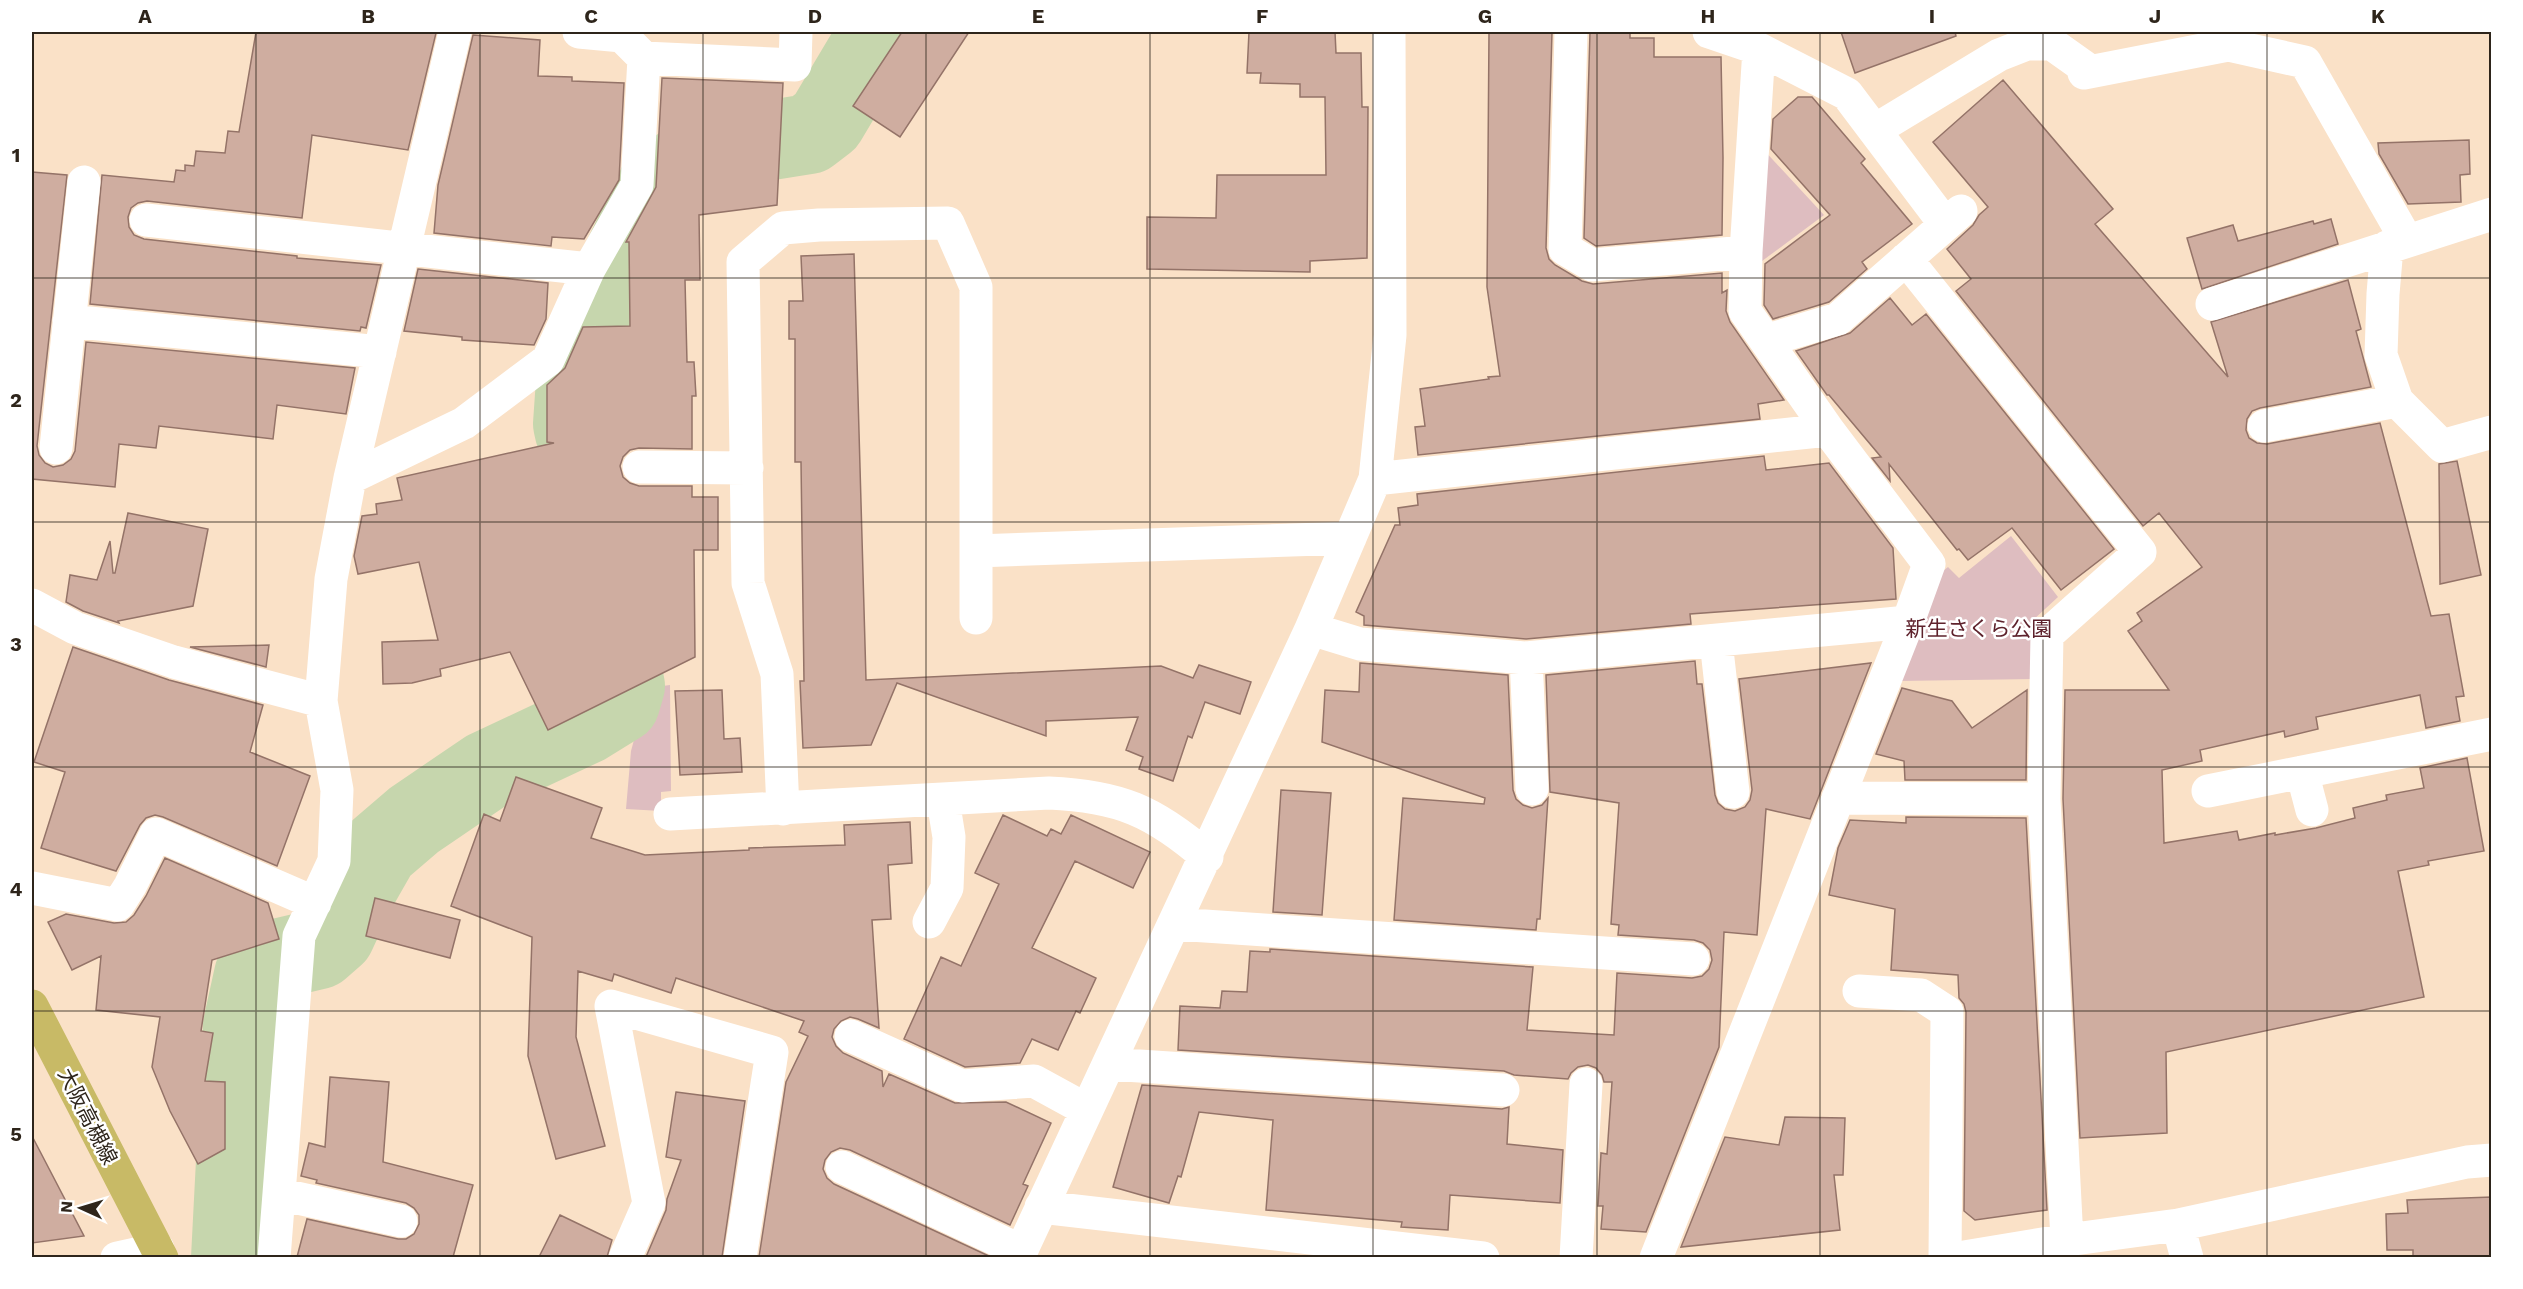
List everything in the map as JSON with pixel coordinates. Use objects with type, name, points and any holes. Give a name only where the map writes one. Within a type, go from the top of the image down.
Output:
[{"type":"main road","name":"大阪高槻線","points":[[32,1006],[160,1253]]},
{"type":"street","points":[[274,1257],[299,936],[334,861],[337,790],[321,701],[332,579],[350,478],[455,32]]},
{"type":"street","points":[[579,32],[622,36],[644,58],[795,65],[796,32]]},
{"type":"street","points":[[842,1167],[1020,1254],[1207,857],[1311,629],[1375,479],[1390,335],[1389,32]]},
{"type":"street","points":[[1571,32],[1565,249],[1592,265],[1746,252]]},
{"type":"street","points":[[1709,32],[1772,46],[1848,94],[1875,130],[1953,218],[1838,318],[1768,340]]},
{"type":"street","points":[[1875,130],[1999,55],[2027,44],[2052,44],[2087,72],[2228,38],[2305,62],[2397,244],[2383,294],[2381,355],[2397,401],[2442,446],[2492,432]]},
{"type":"street","points":[[1656,1257],[1929,564],[1828,430],[1768,340],[1745,311],[1746,252],[1772,46]]},
{"type":"street","points":[[350,478],[464,423],[548,360],[589,270],[637,184],[644,58]]},
{"type":"street","points":[[56,448],[84,182]]},
{"type":"street","points":[[2211,304],[2492,214]]},
{"type":"street","points":[[146,220],[589,270]]},
{"type":"street","points":[[783,809],[777,674],[748,583],[743,262],[783,228],[819,225],[948,223],[976,287],[976,618]]},
{"type":"street","points":[[1906,259],[2140,552],[2047,635],[2044,800],[2067,1240]]},
{"type":"street","points":[[69,321],[380,352]]},
{"type":"street","points":[[2264,426],[2397,401]]},
{"type":"street","points":[[1375,479],[1828,430]]},
{"type":"street","points":[[639,467],[747,468]]},
{"type":"street","points":[[976,551],[1350,538]]},
{"type":"street","points":[[32,605],[75,628],[174,662],[321,701]]},
{"type":"street","points":[[1311,629],[1359,644],[1526,658],[1908,622]]},
{"type":"street","points":[[1716,641],[1733,792]]},
{"type":"street","points":[[1526,658],[1533,789]]},
{"type":"street","points":[[2208,791],[2492,734]]},
{"type":"street","points":[[2302,772],[2312,810]]},
{"type":"street","points":[[670,814],[1049,793],[1084,794],[1107,799],[1150,815],[1180,834],[1207,857]]},
{"type":"street","points":[[1838,798],[2044,800]]},
{"type":"street","points":[[929,922],[947,888],[949,837],[943,800]]},
{"type":"street","points":[[32,888],[117,905],[130,886],[156,834],[315,903]]},
{"type":"street","points":[[1175,924],[1693,959]]},
{"type":"street","points":[[1859,991],[1921,995],[1947,1012],[1945,1257]]},
{"type":"street","points":[[625,1257],[650,1203],[611,1006],[772,1052],[740,1257]]},
{"type":"street","points":[[851,1036],[962,1086],[1034,1082],[1087,1110]]},
{"type":"street","points":[[1109,1064],[1503,1090]]},
{"type":"street","points":[[1576,1257],[1586,1084]]},
{"type":"street","points":[[1958,1257],[2178,1225],[2467,1162],[2492,1160]]},
{"type":"street","points":[[279,1194],[401,1221]]},
{"type":"street","points":[[1041,1208],[1245,1244],[1483,1257]]},
{"type":"street","points":[[2178,1225],[2187,1257]]},
{"type":"street","points":[[117,1257],[160,1253]]},
{"type":"green space","points":[[1761,147],[1824,215],[1758,264]]},
{"type":"green space","name":"新生さくら公園","points":[[2011,536],[2058,597],[2032,621],[2035,679],[1898,681],[1927,584],[1948,567],[1959,578]]},
{"type":"green space","points":[[670,685],[671,791],[661,792],[661,811],[626,809],[631,751],[648,688]]},
{"type":"building","points":[[256,32],[436,33],[408,150],[312,135],[302,218],[147,201],[131,208],[128,217],[129,227],[134,235],[144,239],[297,256],[297,258],[381,265],[366,328],[361,327],[360,331],[90,304],[102,175],[174,182],[176,170],[185,171],[185,165],[194,166],[196,151],[225,153],[228,131],[239,132]]},
{"type":"building","points":[[902,32],[969,32],[900,137],[853,106]]},
{"type":"building","points":[[1249,32],[1335,32],[1336,53],[1361,53],[1362,107],[1368,107],[1367,258],[1310,261],[1310,272],[1147,269],[1147,217],[1216,218],[1217,175],[1326,175],[1325,97],[1300,97],[1300,84],[1260,83],[1261,73],[1247,73]]},
{"type":"building","points":[[1489,32],[1552,32],[1546,248],[1549,259],[1582,281],[1593,284],[1722,273],[1722,293],[1727,290],[1726,311],[1730,322],[1784,400],[1758,404],[1760,419],[1418,455],[1415,427],[1425,426],[1420,389],[1500,376],[1487,287]]},
{"type":"building","points":[[1590,32],[1630,32],[1630,38],[1654,38],[1654,57],[1721,57],[1722,235],[1596,246],[1584,238]]},
{"type":"building","points":[[1841,32],[1955,32],[1956,36],[1855,73]]},
{"type":"building","points":[[473,35],[540,40],[538,76],[572,77],[572,81],[624,83],[619,180],[584,239],[552,237],[551,246],[434,233],[438,185]]},
{"type":"building","points":[[662,78],[783,83],[777,205],[699,215],[700,280],[685,280],[687,362],[694,362],[696,396],[692,396],[692,449],[639,448],[630,450],[623,457],[620,466],[623,477],[639,486],[692,486],[692,497],[718,497],[718,550],[694,550],[695,657],[548,730],[510,652],[440,669],[441,676],[412,683],[383,684],[382,642],[438,640],[419,562],[358,574],[354,556],[362,516],[377,514],[376,504],[402,500],[397,478],[554,443],[547,442],[547,385],[565,368],[583,327],[630,326],[629,242],[626,242],[656,187]]},
{"type":"building","points":[[2003,80],[2113,209],[2095,224],[2228,377],[2211,322],[2348,280],[2361,329],[2356,331],[2371,387],[2260,408],[2252,411],[2247,419],[2246,430],[2249,438],[2257,443],[2267,444],[2380,423],[2431,616],[2449,614],[2464,696],[2456,697],[2460,721],[2426,728],[2420,695],[2316,717],[2318,729],[2285,737],[2284,731],[2200,750],[2202,761],[2162,770],[2164,843],[2237,831],[2239,840],[2316,828],[2355,818],[2353,808],[2387,800],[2386,795],[2424,788],[2420,768],[2467,758],[2484,851],[2428,861],[2429,865],[2398,871],[2424,997],[2166,1052],[2167,1133],[2080,1138],[2063,799],[2065,690],[2169,690],[2128,631],[2142,621],[2137,613],[2202,567],[2159,513],[2143,526],[1956,291],[1971,279],[1947,249],[1973,225],[1988,207],[1933,142]]},
{"type":"building","points":[[1798,97],[1812,97],[1865,159],[1861,163],[1912,224],[1862,262],[1867,269],[1829,302],[1773,319],[1764,305],[1765,264],[1830,215],[1771,149],[1773,119]]},
{"type":"building","points":[[2469,140],[2470,174],[2460,175],[2461,202],[2408,204],[2379,154],[2378,143]]},
{"type":"building","points":[[32,172],[67,175],[37,446],[39,455],[45,463],[53,467],[63,465],[71,459],[75,451],[86,342],[355,368],[346,414],[277,405],[273,439],[159,426],[156,448],[119,444],[115,487],[32,479]]},
{"type":"building","points":[[2331,219],[2338,244],[2202,289],[2187,238],[2233,225],[2238,241],[2313,221],[2314,224]]},
{"type":"building","points":[[854,254],[866,680],[1161,666],[1193,678],[1199,665],[1251,682],[1240,714],[1205,702],[1192,738],[1188,736],[1173,781],[1139,769],[1143,757],[1126,750],[1138,717],[1046,721],[1046,736],[897,683],[871,745],[803,748],[800,681],[804,681],[801,462],[795,462],[795,339],[789,339],[789,301],[803,301],[801,256]]},
{"type":"building","points":[[418,269],[548,283],[546,319],[534,345],[462,340],[462,337],[404,331]]},
{"type":"building","points":[[1890,298],[1912,325],[1926,314],[2114,549],[2061,590],[2012,528],[1968,560],[1959,549],[1957,550],[1889,464],[1890,481],[1872,458],[1881,457],[1827,395],[1796,351],[1850,333]]},
{"type":"building","points":[[1764,456],[1766,470],[1829,463],[1893,548],[1896,599],[1690,614],[1691,624],[1526,639],[1364,625],[1364,616],[1356,612],[1395,525],[1400,525],[1398,508],[1418,505],[1417,494]]},
{"type":"building","points":[[2457,461],[2481,575],[2440,584],[2439,464]]},
{"type":"building","points":[[128,513],[208,529],[193,606],[118,621],[119,623],[83,611],[66,602],[70,575],[97,580],[110,541],[113,573],[115,573]]},
{"type":"building","points":[[269,645],[266,667],[190,647]]},
{"type":"building","points":[[73,647],[169,680],[263,705],[250,752],[310,776],[277,866],[155,815],[146,818],[140,825],[116,871],[41,848],[65,772],[34,762]]},
{"type":"building","points":[[1695,661],[1697,684],[1702,684],[1715,795],[1718,803],[1725,809],[1735,811],[1745,807],[1750,800],[1752,790],[1739,679],[1871,663],[1810,819],[1766,809],[1757,935],[1724,932],[1719,1047],[1646,1232],[1601,1229],[1603,1206],[1598,1206],[1601,1153],[1607,1154],[1612,1082],[1604,1082],[1596,1068],[1588,1065],[1578,1067],[1568,1079],[1514,1075],[1504,1071],[1178,1050],[1180,1006],[1220,1008],[1222,991],[1247,992],[1250,951],[1270,952],[1270,949],[1533,967],[1527,1030],[1614,1035],[1617,973],[1692,978],[1702,976],[1709,969],[1712,960],[1710,950],[1703,943],[1694,940],[1618,935],[1619,925],[1611,924],[1619,803],[1550,792],[1546,675]]},
{"type":"building","points":[[1360,663],[1508,675],[1513,790],[1516,799],[1532,808],[1542,805],[1548,798],[1540,919],[1537,919],[1536,930],[1394,920],[1403,798],[1484,804],[1485,798],[1322,742],[1325,690],[1359,692]]},
{"type":"building","points":[[1902,688],[1952,701],[1972,728],[2027,690],[2026,780],[1905,780],[1904,761],[1876,754]]},
{"type":"building","points":[[722,690],[724,739],[740,738],[742,772],[680,775],[675,691]]},
{"type":"building","points":[[516,777],[602,808],[591,838],[645,855],[845,845],[844,825],[910,822],[912,863],[888,865],[891,919],[872,920],[879,1028],[850,1017],[841,1021],[834,1029],[832,1037],[836,1046],[843,1053],[882,1071],[883,1087],[889,1074],[955,1103],[1006,1102],[1051,1123],[1023,1184],[1028,1186],[1010,1225],[850,1150],[840,1148],[831,1152],[825,1160],[823,1169],[827,1178],[834,1184],[991,1257],[759,1257],[786,1082],[808,1036],[799,1032],[804,1021],[676,978],[671,993],[614,974],[612,981],[578,971],[576,1037],[605,1146],[556,1159],[528,1056],[532,937],[451,906],[484,814],[500,821]]},
{"type":"building","points":[[1281,790],[1331,793],[1322,915],[1273,912]]},
{"type":"building","points":[[1003,815],[1047,836],[1051,829],[1061,834],[1071,815],[1150,852],[1133,888],[1075,861],[1032,948],[1096,978],[1080,1013],[1076,1011],[1058,1050],[1032,1039],[1020,1063],[965,1067],[904,1039],[941,957],[961,966],[999,884],[975,873]]},
{"type":"building","points":[[1906,817],[2026,818],[2047,1210],[1975,1220],[1964,1211],[1966,1012],[1959,998],[1958,975],[1891,970],[1895,909],[1829,895],[1838,848],[1850,820],[1906,823]]},
{"type":"building","points":[[165,858],[268,903],[279,939],[212,960],[201,1031],[213,1033],[205,1081],[225,1082],[225,1149],[198,1164],[170,1111],[152,1067],[160,1017],[96,1010],[101,956],[72,970],[48,922],[66,914],[114,923],[126,922],[134,915],[146,896]]},
{"type":"building","points":[[375,898],[460,920],[450,958],[366,936]]},
{"type":"building","points":[[330,1077],[389,1082],[383,1162],[473,1185],[453,1257],[297,1257],[307,1219],[398,1239],[406,1239],[414,1234],[419,1224],[419,1215],[406,1203],[316,1183],[317,1180],[301,1176],[309,1143],[325,1147]]},
{"type":"building","points":[[1142,1085],[1502,1109],[1509,1107],[1507,1144],[1563,1150],[1560,1203],[1450,1195],[1448,1230],[1401,1227],[1402,1222],[1266,1210],[1273,1120],[1199,1112],[1181,1177],[1178,1176],[1169,1203],[1113,1187]]},
{"type":"building","points":[[676,1092],[745,1101],[722,1257],[646,1257],[666,1210],[667,1199],[681,1160],[666,1157]]},
{"type":"building","points":[[1785,1117],[1845,1118],[1843,1175],[1834,1175],[1840,1230],[1681,1247],[1725,1137],[1779,1145]]},
{"type":"building","points":[[32,1136],[84,1236],[32,1243]]},
{"type":"building","points":[[2492,1197],[2492,1257],[2413,1257],[2413,1250],[2387,1250],[2386,1214],[2408,1213],[2407,1200]]},
{"type":"building","points":[[560,1215],[612,1240],[607,1257],[539,1257]]},
{"type":"waterway","points":[[575,433],[573,424],[578,352],[659,182],[698,155],[721,148],[809,134],[826,121],[879,32]]},
{"type":"waterway","points":[[231,1258],[243,1025],[254,975],[264,962],[319,949],[335,935],[355,892],[379,850],[414,820],[486,771],[586,724],[620,703],[625,686],[605,585]]}]
